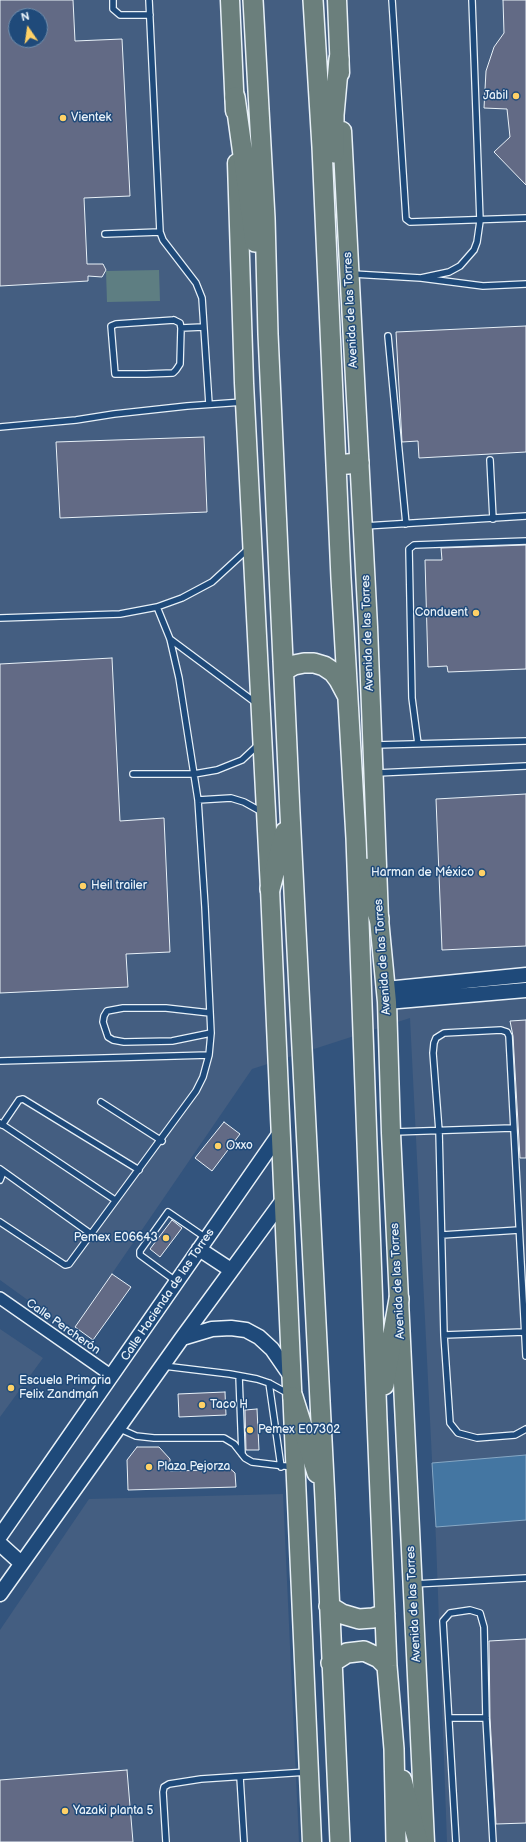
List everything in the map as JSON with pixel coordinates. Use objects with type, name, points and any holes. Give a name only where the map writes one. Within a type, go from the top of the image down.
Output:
[{"type":"highway","points":[[253,0],[265,218],[268,334],[285,670],[290,813],[325,1499],[340,1841]]},
{"type":"highway","name":"Avenida de las Torres","points":[[313,0],[356,838],[377,1420],[387,1666],[394,1749],[396,1842]]},
{"type":"highway","points":[[329,292],[335,238],[334,115],[339,59]]},
{"type":"highway","points":[[235,97],[268,334]]},
{"type":"highway","points":[[336,465],[359,463]]},
{"type":"highway","points":[[285,670],[294,665],[304,663],[314,663],[324,666],[333,672],[348,698]]},
{"type":"highway","points":[[270,889],[290,813]]},
{"type":"highway","points":[[356,838],[379,919]]},
{"type":"highway","points":[[377,1420],[399,1299]]},
{"type":"highway","points":[[293,1397],[325,1499]]},
{"type":"highway","points":[[329,1606],[342,1614],[359,1619],[373,1618],[385,1614]]},
{"type":"highway","points":[[331,1663],[347,1653],[364,1651],[379,1658],[387,1666]]},
{"type":"highway","points":[[394,1749],[418,1842]]},
{"type":"main road","points":[[230,0],[235,97],[245,402],[267,816],[293,1397],[288,1467],[312,1842]]},
{"type":"main road","name":"Avenida de las Torres","points":[[337,0],[348,274],[363,526],[379,919],[387,996],[391,1132],[425,1842]]},
{"type":"street","points":[[387,996],[526,975]]},
{"type":"street","points":[[387,996],[526,990]]},
{"type":"street","name":"Calle Hacienda de las Torres","points":[[0,1536],[280,1133]]},
{"type":"street","points":[[0,1594],[5,1575],[21,1563],[283,1200]]},
{"type":"street","points":[[203,1244],[231,1270]]},
{"type":"street","name":"Calle Percherón","points":[[0,1298],[112,1376]]},
{"type":"street","points":[[182,1338],[212,1329],[231,1328],[246,1330],[260,1337],[272,1349],[292,1378]]},
{"type":"street","points":[[0,1544],[21,1563]]},
{"type":"lane","points":[[113,0],[113,9],[120,15],[150,15]]},
{"type":"lane","points":[[149,0],[160,232],[163,240],[200,290],[209,404]]},
{"type":"lane","points":[[392,0],[406,219],[410,222],[480,221],[526,218]]},
{"type":"lane","points":[[421,278],[449,272],[468,258],[474,250],[477,242],[480,221],[472,0]]},
{"type":"lane","points":[[105,234],[160,232]]},
{"type":"lane","points":[[348,274],[421,278],[483,286],[526,284]]},
{"type":"lane","points":[[174,320],[180,323],[181,328],[180,364],[176,370],[173,372],[146,374],[114,374],[110,328],[113,325],[174,320]]},
{"type":"lane","points":[[181,328],[203,327]]},
{"type":"lane","points":[[388,336],[406,524]]},
{"type":"lane","points":[[0,427],[76,420],[114,414],[209,404],[245,402]]},
{"type":"lane","points":[[490,460],[493,519]]},
{"type":"lane","points":[[363,526],[526,516]]},
{"type":"lane","points":[[418,744],[412,698],[409,549],[414,545],[526,541]]},
{"type":"lane","points":[[0,618],[120,614],[156,607],[182,598],[212,582],[253,544]]},
{"type":"lane","points":[[0,1222],[64,1265],[69,1264],[115,1200],[162,1141],[196,1091],[203,1077],[209,1055],[211,1033],[198,800],[179,678],[170,639],[156,607]]},
{"type":"lane","points":[[170,639],[261,707]]},
{"type":"lane","points":[[133,774],[194,774],[230,766],[242,760],[263,741]]},
{"type":"lane","points":[[372,745],[526,741]]},
{"type":"lane","points":[[374,773],[526,766]]},
{"type":"lane","points":[[198,800],[231,798],[256,808],[267,816]]},
{"type":"lane","points":[[210,1013],[166,1008],[123,1008],[107,1011],[103,1022],[108,1037],[124,1042],[172,1041],[211,1033]]},
{"type":"lane","points":[[526,1356],[512,1128],[509,1036],[507,1032],[501,1030],[444,1033],[436,1038],[434,1043],[434,1053],[439,1131],[444,1335],[448,1416],[454,1429],[465,1436],[477,1438],[515,1435],[526,1429]]},
{"type":"lane","points":[[0,1061],[209,1055]]},
{"type":"lane","points":[[115,1200],[1,1124],[19,1100],[23,1099],[139,1170]]},
{"type":"lane","points":[[101,1102],[162,1141]]},
{"type":"lane","points":[[391,1132],[512,1128]]},
{"type":"lane","points":[[0,1180],[2,1170],[91,1234]]},
{"type":"lane","points":[[177,1282],[140,1255],[140,1251],[168,1212],[203,1244]]},
{"type":"lane","points":[[442,1235],[518,1230]]},
{"type":"lane","points":[[444,1335],[524,1332]]},
{"type":"lane","points":[[162,1366],[239,1376],[269,1383],[293,1397]]},
{"type":"lane","points":[[239,1376],[242,1454]]},
{"type":"lane","points":[[118,1428],[136,1436],[154,1438],[224,1438],[234,1444],[242,1454],[252,1462],[288,1467],[269,1383]]},
{"type":"lane","points":[[413,1584],[526,1578]]},
{"type":"lane","points":[[456,1842],[450,1718],[443,1621],[450,1613],[477,1610],[482,1617],[493,1842]]},
{"type":"lane","points":[[450,1718],[486,1718]]},
{"type":"lane","points":[[166,1842],[162,1805],[164,1787],[176,1782],[308,1772]]},
{"type":"lane","points":[[240,1777],[244,1842]]},
{"type":"shaded area","points":[[0,0],[526,0],[526,1842],[447,1842],[436,1540],[410,1018],[252,1069],[72,1332],[0,1280]]},
{"type":"shaded area","name":"Escuela Primaria Felix Zandman","points":[[0,1329],[43,1358],[0,1417]]},
{"type":"shaded area","points":[[526,1455],[526,1520],[436,1527],[432,1463]]},
{"type":"shaded area","points":[[283,1494],[299,1842],[0,1842],[0,1630],[89,1499]]},
{"type":"green space","points":[[159,270],[160,301],[107,302],[106,271]]},
{"type":"building","name":"Vientek","points":[[0,0],[73,0],[75,41],[122,39],[130,196],[84,198],[87,264],[103,264],[106,270],[102,277],[88,276],[88,281],[0,286]]},
{"type":"building","name":"Jabil","points":[[503,0],[526,0],[526,185],[494,152],[510,137],[507,109],[484,108],[486,71],[494,47],[504,33]]},
{"type":"building","points":[[526,326],[526,452],[419,458],[418,441],[402,442],[396,332]]},
{"type":"building","points":[[204,437],[207,512],[60,518],[56,442]]},
{"type":"building","name":"Conduent","points":[[526,545],[526,669],[448,672],[447,666],[428,667],[425,560],[442,560],[441,548]]},
{"type":"building","name":"Heil trailer","points":[[112,658],[120,821],[164,818],[170,952],[126,954],[128,987],[0,993],[0,664]]},
{"type":"building","name":"Harman de México","points":[[526,794],[526,946],[442,950],[436,799]]},
{"type":"building","points":[[526,1020],[526,1158],[520,1158],[513,1036],[510,1021]]},
{"type":"building","name":"Oxxo","points":[[224,1122],[240,1134],[212,1171],[195,1158]]},
{"type":"building","name":"Pemex E06643","points":[[172,1220],[182,1228],[160,1257],[150,1249]]},
{"type":"building","points":[[112,1274],[131,1287],[93,1340],[75,1327]]},
{"type":"building","name":"Taco H","points":[[225,1392],[226,1415],[179,1417],[178,1394]]},
{"type":"building","name":"Pemex E07302","points":[[257,1409],[259,1450],[246,1450],[245,1410]]},
{"type":"building","name":"Plaza Pejorza","points":[[137,1447],[159,1447],[170,1459],[170,1471],[210,1470],[210,1464],[225,1464],[235,1473],[236,1487],[128,1490],[127,1460]]},
{"type":"building","points":[[526,1639],[526,1823],[496,1824],[490,1718],[489,1641]]},
{"type":"building","name":"Yazaki planta 5","points":[[127,1770],[133,1842],[0,1842],[0,1780]]},
{"type":"place","name":"Jabil","points":[[516,96]]},
{"type":"place","name":"Vientek","points":[[63,118]]},
{"type":"place","name":"Conduent","points":[[476,613]]},
{"type":"place","name":"Harman de México","points":[[482,873]]},
{"type":"place","name":"Heil trailer","points":[[83,886]]},
{"type":"place","name":"Oxxo","points":[[218,1146]]},
{"type":"place","name":"Pemex E06643","points":[[166,1238]]},
{"type":"place","name":"Escuela Primaria Felix Zandman","points":[[11,1388]]},
{"type":"place","name":"Taco H","points":[[202,1405]]},
{"type":"place","name":"Pemex E07302","points":[[250,1430]]},
{"type":"place","name":"Plaza Pejorza","points":[[149,1467]]},
{"type":"place","name":"Yazaki planta 5","points":[[65,1811]]}]
